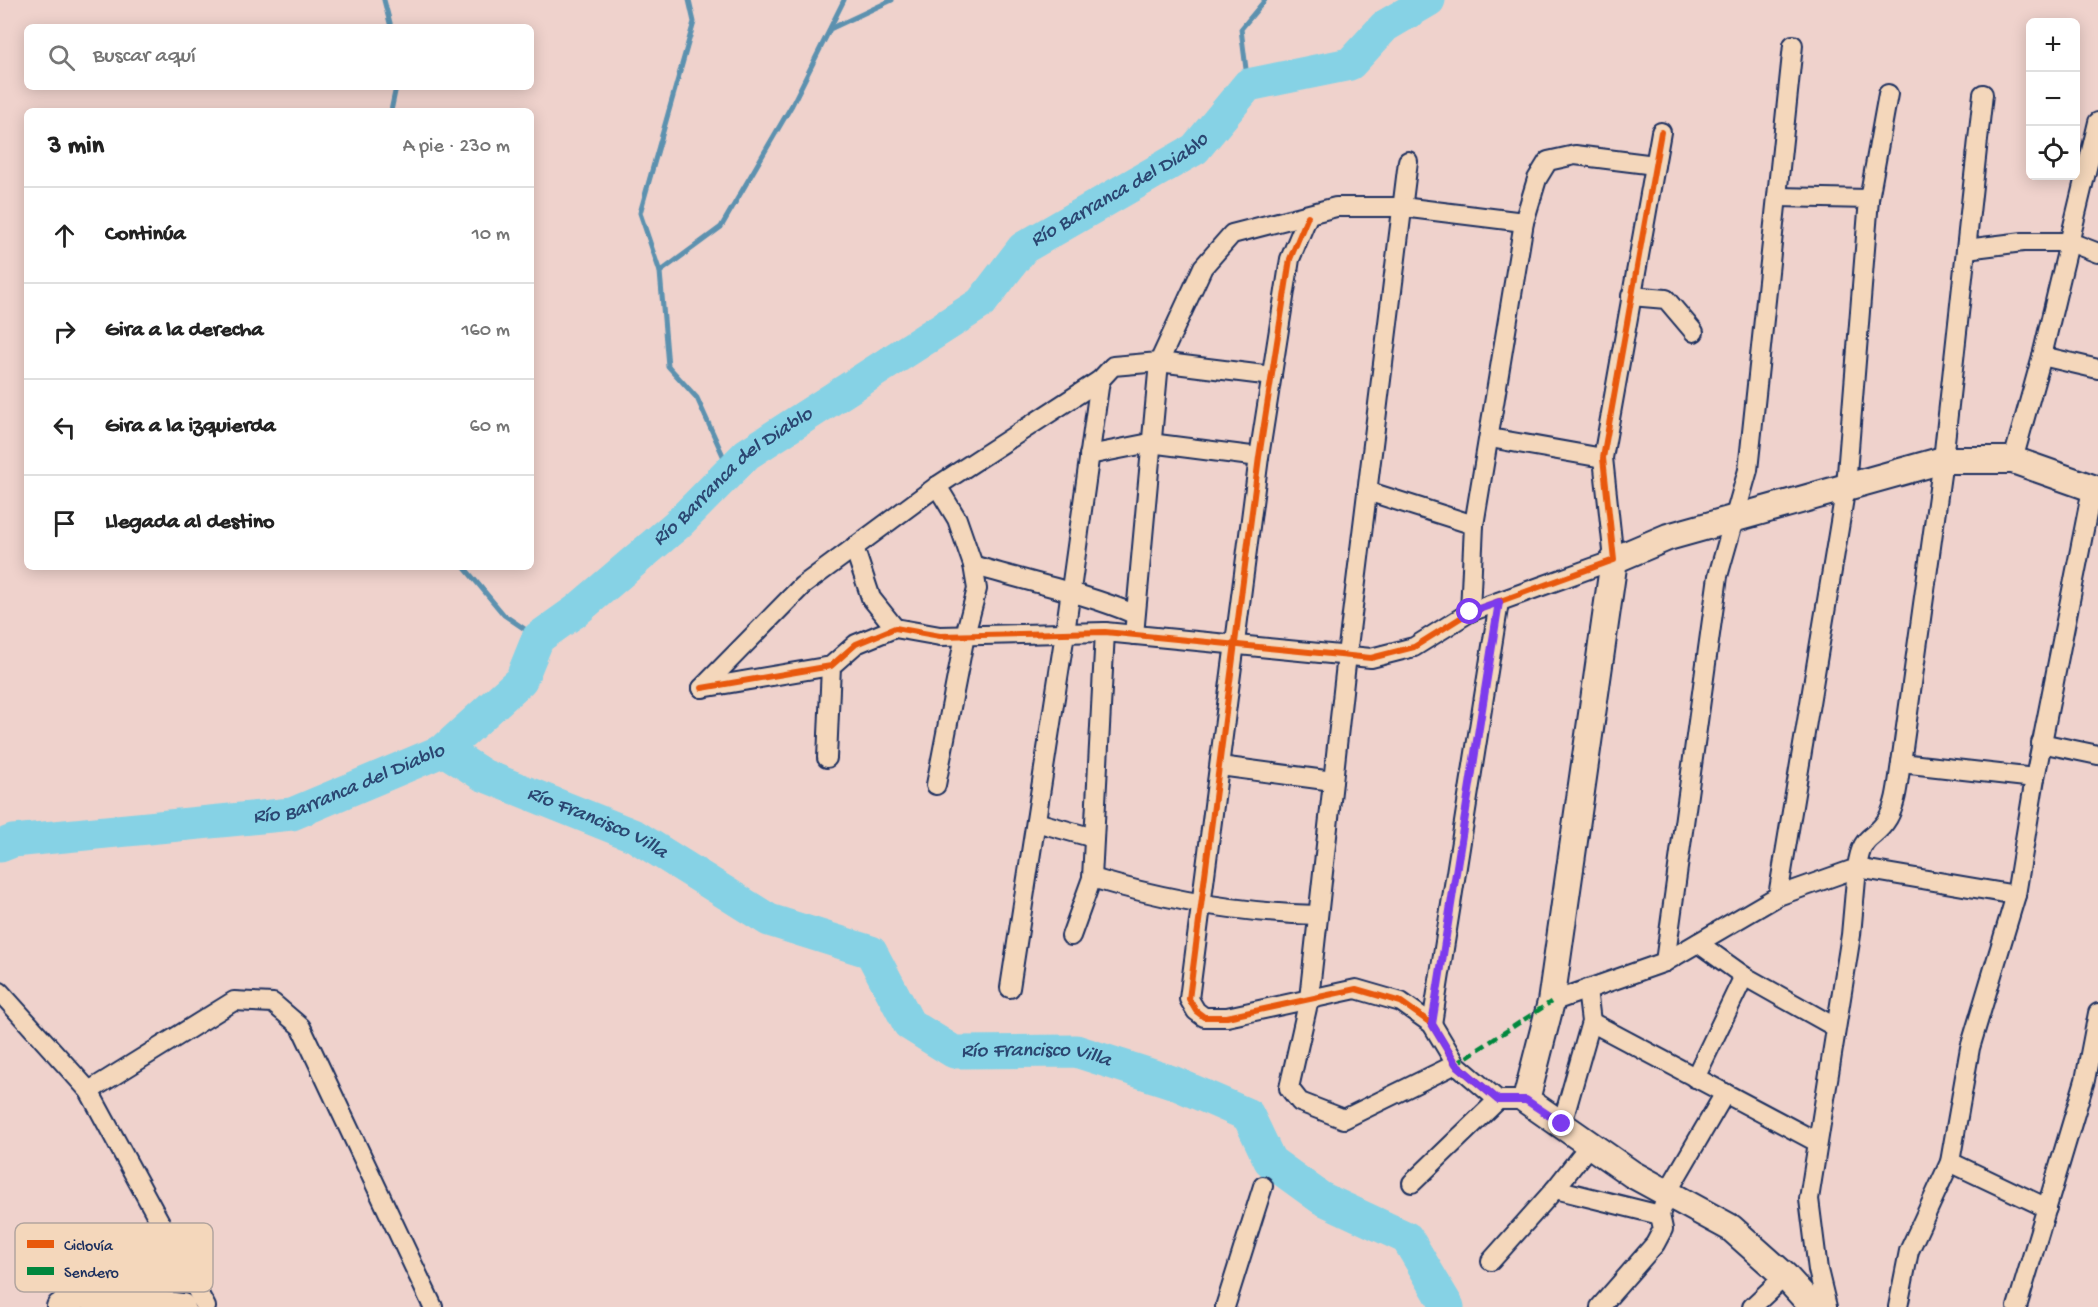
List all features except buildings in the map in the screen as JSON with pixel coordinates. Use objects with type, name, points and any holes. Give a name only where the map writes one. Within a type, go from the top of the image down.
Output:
[{"type":"main road","points":[[1813,1307],[1785,1275],[1731,1228],[1664,1203],[1632,1174],[1591,1143],[1526,1100],[1551,1002],[1614,560],[1668,537],[1734,521],[1846,486],[1943,460],[2013,460],[2095,489]]},
{"type":"main road","points":[[60,1307],[80,1295],[122,1304],[182,1307]]},
{"type":"street","points":[[1665,962],[1718,576],[1748,470],[1793,45]]},
{"type":"street","points":[[1778,896],[1846,486],[1869,199],[1888,94]]},
{"type":"street","points":[[1827,1307],[1818,1270],[1809,1199],[1851,935],[1860,847],[1888,820],[1894,805],[1901,763],[1943,460],[1983,94]]},
{"type":"street","points":[[2013,460],[2096,143],[2098,122]]},
{"type":"street","points":[[1272,376],[1158,362],[1113,366],[1100,380],[937,486],[802,586],[702,688],[831,666],[856,644],[895,628],[940,636],[1105,632],[1371,658],[1414,647],[1470,612],[1614,560],[1603,458],[1661,132]]},
{"type":"street","points":[[1470,612],[1474,525],[1524,222],[1538,179],[1548,161],[1575,155],[1655,165]]},
{"type":"street","points":[[1408,161],[1347,655],[1309,999],[1289,1088],[1300,1102],[1344,1119],[1456,1064]]},
{"type":"street","points":[[1778,197],[1869,199]]},
{"type":"street","points":[[1134,635],[1134,614],[1158,362],[1203,267],[1232,234],[1336,207],[1402,207],[1524,222]]},
{"type":"street","points":[[1308,216],[1290,259],[1259,457],[1189,999],[1196,1011],[1204,1017],[1227,1017],[1356,989],[1401,1002],[1432,1024],[1456,1064],[1498,1100],[1526,1100]]},
{"type":"street","points":[[1966,249],[2023,242],[2070,242],[2098,253]]},
{"type":"street","points":[[1631,296],[1666,299],[1695,332]]},
{"type":"street","points":[[2042,356],[2098,369]]},
{"type":"street","points":[[1010,988],[1065,633],[1100,380]]},
{"type":"street","points":[[1490,438],[1603,458]]},
{"type":"street","points":[[1089,455],[1150,443],[1259,457]]},
{"type":"street","points":[[936,785],[965,635],[977,589],[973,565],[957,519],[937,486]]},
{"type":"street","points":[[1898,1307],[1909,1251],[1950,1162],[1970,1048],[2016,895],[2035,778],[2095,489]]},
{"type":"street","points":[[1367,491],[1474,525]]},
{"type":"street","points":[[855,547],[871,598],[895,628]]},
{"type":"street","points":[[973,565],[1035,584],[1071,592],[1134,614]]},
{"type":"street","points":[[1432,1024],[1499,602]]},
{"type":"street","points":[[1071,936],[1092,878],[1105,632]]},
{"type":"street","points":[[827,758],[831,666]]},
{"type":"street","points":[[2042,743],[2098,755]]},
{"type":"street","points":[[1901,763],[2035,778]]},
{"type":"street","points":[[1220,766],[1333,781]]},
{"type":"street","points":[[1036,822],[1094,838]]},
{"type":"street","points":[[1551,1002],[1665,962],[1778,896],[1857,867],[2016,895]]},
{"type":"street","points":[[1092,878],[1143,893],[1263,914],[1317,915]]},
{"type":"street","points":[[1698,943],[1744,976],[1835,1028]]},
{"type":"street","points":[[1695,1078],[1744,976]]},
{"type":"street","points":[[1562,1124],[1591,1022],[1587,989]]},
{"type":"street","points":[[0,992],[89,1091],[160,1223]]},
{"type":"street","points":[[89,1091],[234,1001],[273,1003],[301,1027],[433,1307]]},
{"type":"street","points":[[2017,1307],[2085,1080],[2098,1013]]},
{"type":"street","points":[[1591,1022],[1817,1142]]},
{"type":"street","points":[[1600,1307],[1655,1244],[1663,1229],[1664,1203],[1725,1093]]},
{"type":"street","points":[[1412,1183],[1498,1100]]},
{"type":"street","points":[[1491,1261],[1555,1189],[1591,1143]]},
{"type":"street","points":[[1950,1162],[2047,1208]]},
{"type":"street","points":[[1225,1307],[1263,1186]]},
{"type":"street","points":[[1555,1189],[1664,1203]]},
{"type":"street","points":[[1752,1307],[1785,1275]]},
{"type":"street","points":[[198,1292],[206,1307]]},
{"type":"waterway","points":[[384,0],[390,24]]},
{"type":"waterway","points":[[660,272],[640,213],[694,22],[689,0]]},
{"type":"waterway","points":[[830,28],[844,0]]},
{"type":"waterway","points":[[730,471],[697,398],[668,366],[660,272],[721,227],[792,105],[830,29],[892,0]]},
{"type":"waterway","points":[[1248,85],[1241,29],[1265,0]]},
{"type":"waterway","name":"Río Barranca del Diablo","points":[[0,846],[13,841],[292,814],[444,750],[521,680],[538,638],[576,611],[679,523],[747,454],[981,303],[1023,248],[1195,149],[1248,85],[1350,64],[1385,26],[1429,0]]},
{"type":"waterway","points":[[392,108],[395,90]]},
{"type":"waterway","points":[[466,570],[504,615],[538,638]]},
{"type":"waterway","name":"Río Francisco Villa","points":[[444,750],[483,775],[635,836],[769,920],[871,952],[909,1024],[954,1052],[1076,1051],[1172,1082],[1248,1115],[1270,1161],[1321,1198],[1407,1238],[1448,1307]]},
{"type":"marked path","points":[[1456,1064],[1551,1002]]},
{"type":"cycle path","points":[[702,688],[831,666],[856,644],[895,628],[940,636],[1105,632],[1371,658],[1414,647],[1470,612],[1614,560],[1603,458],[1661,132]]},
{"type":"cycle path","points":[[1308,216],[1290,259],[1259,457],[1189,999],[1196,1011],[1204,1017],[1227,1017],[1356,989],[1401,1002],[1432,1024],[1456,1064],[1498,1100],[1526,1100]]},
{"type":"route","points":[[1470,612],[1499,602],[1432,1024],[1456,1064],[1498,1100],[1526,1100],[1562,1124]]}]
